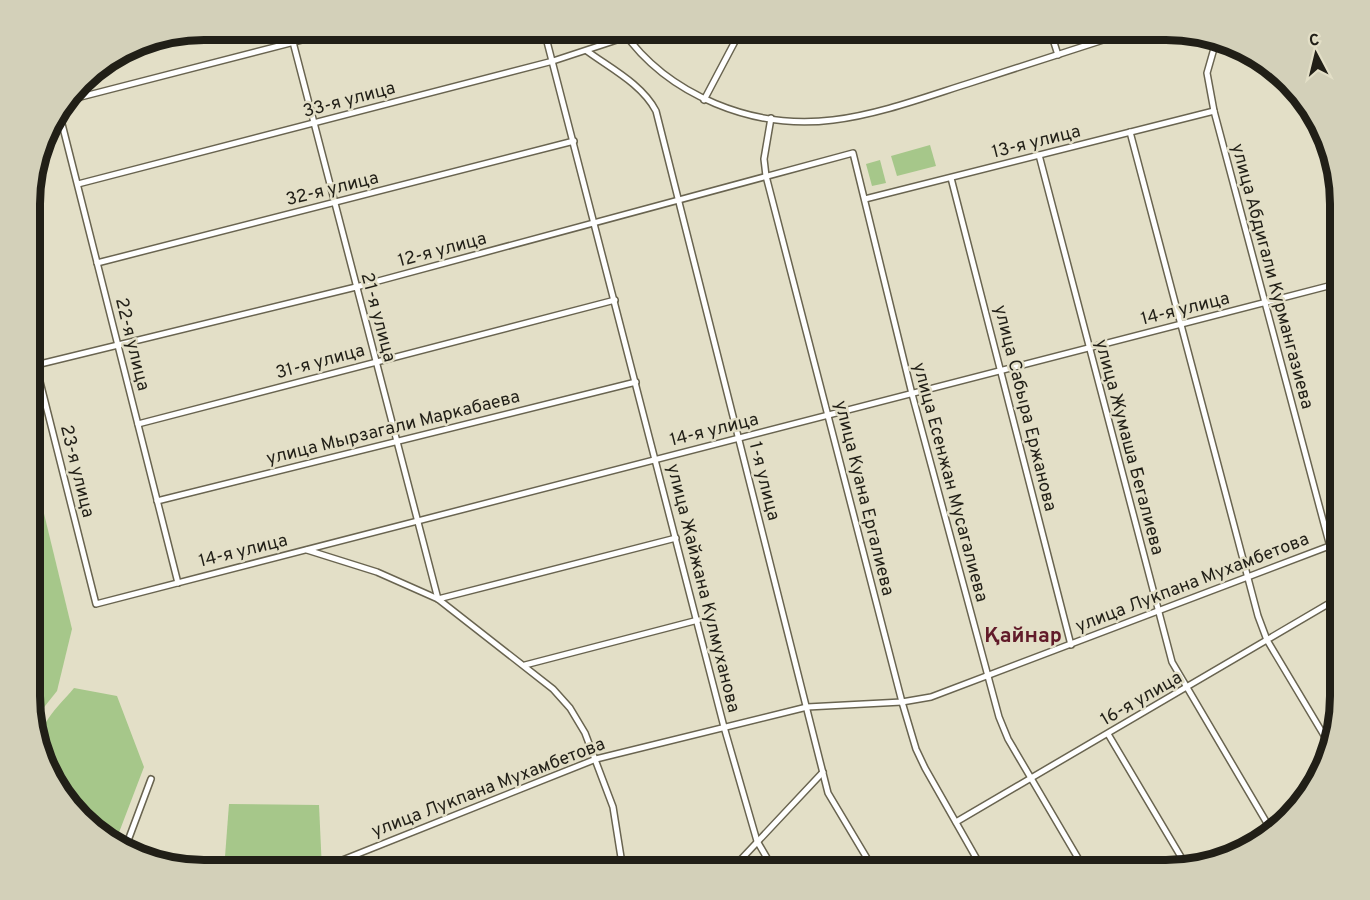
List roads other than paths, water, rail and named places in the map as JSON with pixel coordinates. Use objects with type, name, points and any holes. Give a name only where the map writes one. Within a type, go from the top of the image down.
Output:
[{"type":"street","points":[[80,97],[301,40]]},
{"type":"street","name":"улица Жайжана Кулмуханова","points":[[547,40],[724,727],[757,841],[768,859]]},
{"type":"street","name":"33-я улица","points":[[78,184],[553,61],[618,40]]},
{"type":"street","points":[[629,40],[663,73],[704,100],[738,112],[807,122],[834,120],[886,110],[1104,40]]},
{"type":"street","points":[[704,100],[736,40]]},
{"type":"street","points":[[1053,40],[1058,55]]},
{"type":"street","name":"21-я улица","points":[[293,42],[438,599]]},
{"type":"street","name":"улица Абдигали Курмангазиева","points":[[1214,48],[1207,73],[1214,111],[1329,546]]},
{"type":"street","name":"1-я улица","points":[[587,51],[650,99],[656,111],[828,793],[868,859]]},
{"type":"street","name":"13-я улица","points":[[865,199],[1214,111]]},
{"type":"street","name":"улица Куана Ергалиева","points":[[771,118],[764,159],[766,176],[902,702],[920,759],[977,859]]},
{"type":"street","name":"22-я улица","points":[[62,123],[178,583]]},
{"type":"street","points":[[1130,132],[1247,578],[1267,640],[1324,736]]},
{"type":"street","name":"32-я улица","points":[[97,263],[574,141]]},
{"type":"street","name":"12-я улица","points":[[40,365],[356,287],[853,153]]},
{"type":"street","name":"улица Есенжан Мусагалиева","points":[[853,153],[912,394],[987,677],[1008,739],[1079,859]]},
{"type":"street","name":"улица Жумаша Бегалиева","points":[[1039,155],[1172,662],[1267,825]]},
{"type":"street","name":"улица Сабыра Ержанова","points":[[951,178],[1071,645]]},
{"type":"street","name":"14-я улица","points":[[96,604],[1329,287]]},
{"type":"street","name":"31-я улица","points":[[138,424],[615,300]]},
{"type":"street","name":"23-я улица","points":[[40,382],[96,604]]},
{"type":"street","name":"улица Мырзагали Маркабаева","points":[[158,501],[636,382]]},
{"type":"street","points":[[438,599],[676,538]]},
{"type":"street","name":"улица Лукпана Мухамбетова","points":[[343,860],[596,759],[807,707],[902,702],[931,697],[1159,613],[1329,546]]},
{"type":"street","points":[[306,550],[377,572],[438,599],[525,665],[570,708],[585,733],[613,807],[621,860]]},
{"type":"street","name":"16-я улица","points":[[956,822],[1329,603]]},
{"type":"street","points":[[525,665],[698,620]]},
{"type":"street","points":[[1108,734],[1182,858]]},
{"type":"street","points":[[740,859],[823,772]]},
{"type":"street","points":[[128,841],[152,779]]},
{"type":"district","name":"Қайнар","points":[[1023,635]]}]
